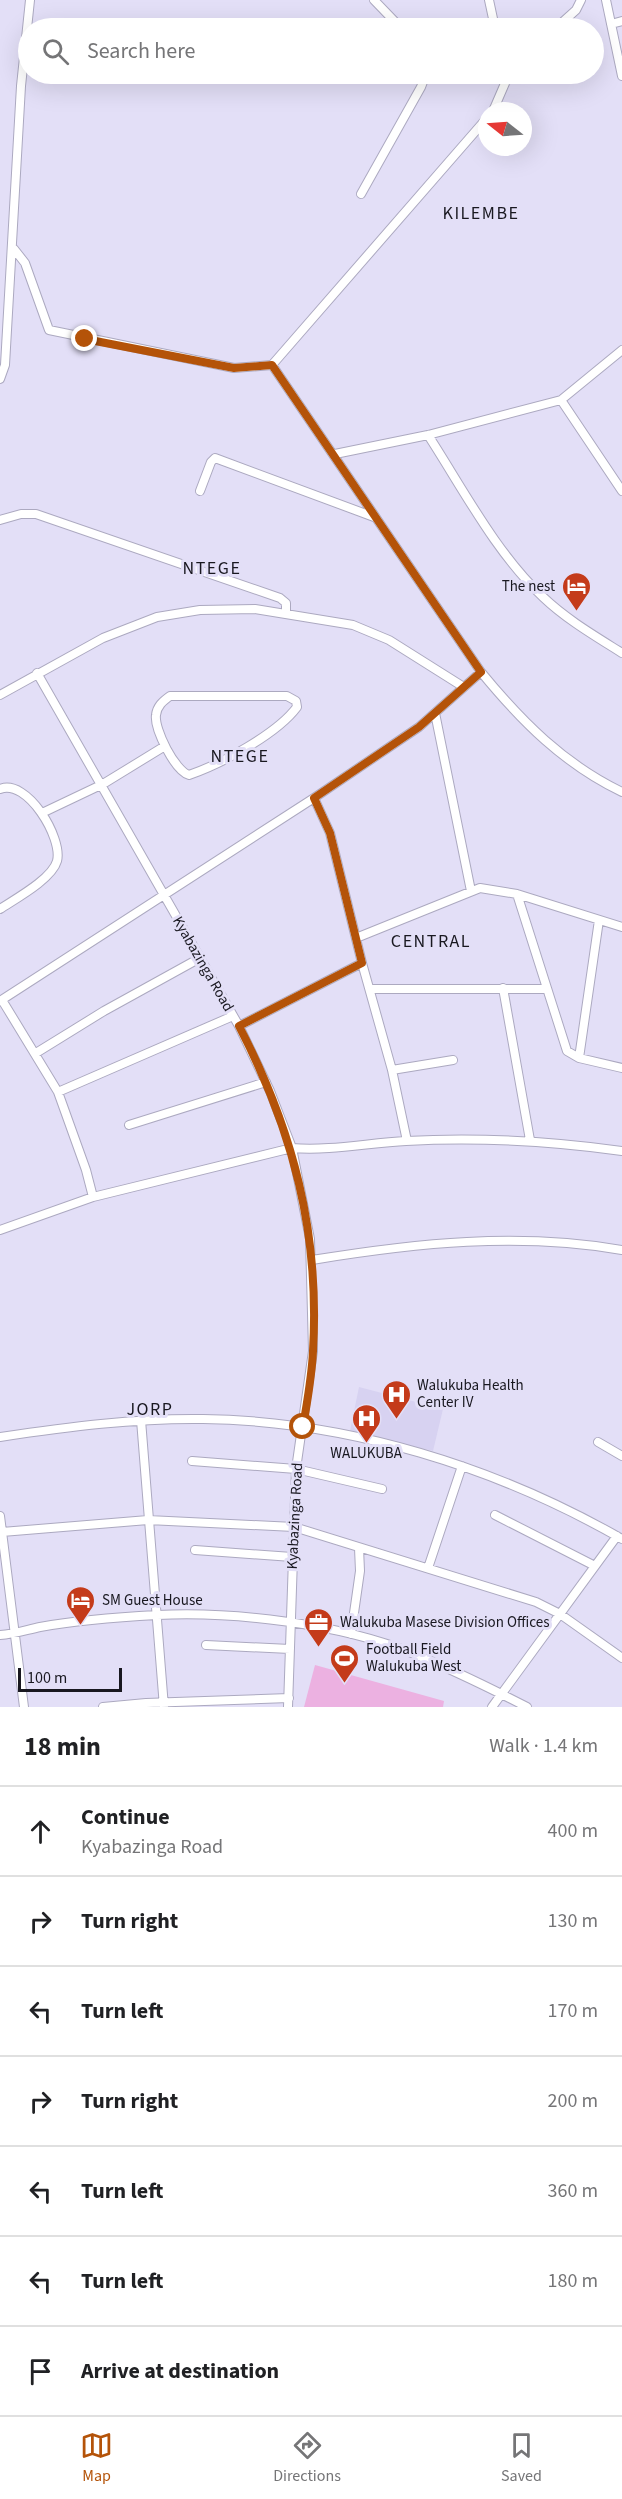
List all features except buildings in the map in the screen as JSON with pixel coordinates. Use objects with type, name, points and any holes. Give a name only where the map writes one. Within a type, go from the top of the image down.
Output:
[{"type":"street","points":[[28,18],[30,0]]},
{"type":"street","points":[[374,0],[391,18]]},
{"type":"street","points":[[489,0],[493,18]]},
{"type":"street","points":[[567,18],[576,10],[581,0]]},
{"type":"street","points":[[606,0],[622,76]]},
{"type":"street","points":[[611,24],[622,21]]},
{"type":"street","points":[[0,379],[5,365],[14,249],[16,164],[23,84]]},
{"type":"street","points":[[361,194],[422,84]]},
{"type":"street","points":[[496,102],[503,84]]},
{"type":"street","points":[[14,249],[25,263],[49,330],[234,368],[272,365],[478,128]]},
{"type":"street","points":[[334,454],[428,435],[561,400],[622,350]]},
{"type":"street","points":[[272,365],[481,672],[548,745],[576,767],[622,792]]},
{"type":"street","points":[[561,400],[622,491]]},
{"type":"street","points":[[428,435],[494,536],[540,595],[554,608],[622,652]]},
{"type":"street","points":[[201,491],[211,462],[215,459],[374,517]]},
{"type":"street","points":[[0,520],[21,514],[36,514],[280,598],[286,603],[286,614]]},
{"type":"street","points":[[0,695],[102,638],[157,617],[200,610],[255,609],[352,625],[389,640],[462,686]]},
{"type":"street","points":[[93,1197],[86,1170],[58,1092],[36,1053],[1,1000],[314,798],[419,727],[462,686],[481,672]]},
{"type":"street","name":"Kyabazinga Road","points":[[37,673],[103,784],[239,1026],[266,1082],[292,1148],[312,1260],[313,1351],[296,1468],[289,1703]]},
{"type":"street","points":[[170,696],[287,696],[296,701],[297,707],[288,719],[243,749],[192,774],[184,774],[165,746],[156,715],[163,701],[170,696]]},
{"type":"street","points":[[435,713],[471,891]]},
{"type":"street","points":[[42,813],[103,784],[165,746]]},
{"type":"street","points":[[0,789],[14,788],[25,793],[42,813],[56,845],[57,861],[43,879],[0,909]]},
{"type":"street","points":[[314,798],[330,833],[362,963],[392,1070],[407,1141]]},
{"type":"street","points":[[356,938],[471,891],[488,887],[622,927]]},
{"type":"street","points":[[517,894],[567,1051],[579,1058],[622,1068]]},
{"type":"street","points":[[579,1058],[599,920]]},
{"type":"street","points":[[36,1053],[104,1011],[200,958]]},
{"type":"street","points":[[239,1026],[362,963]]},
{"type":"street","points":[[503,988],[530,1140]]},
{"type":"street","points":[[370,989],[546,989]]},
{"type":"street","points":[[58,1092],[233,1016]]},
{"type":"street","points":[[392,1070],[453,1060]]},
{"type":"street","points":[[129,1125],[266,1082]]},
{"type":"street","points":[[0,1230],[93,1197],[292,1148],[311,1149],[407,1141],[530,1140],[622,1151]]},
{"type":"street","points":[[312,1260],[387,1247],[519,1239],[622,1250]]},
{"type":"street","points":[[0,1437],[141,1420],[205,1419],[303,1427],[429,1455],[462,1466],[518,1486],[620,1537],[595,1566],[492,1707]]},
{"type":"street","points":[[141,1420],[164,1704]]},
{"type":"street","points":[[598,1443],[622,1456]]},
{"type":"street","points":[[192,1461],[296,1468],[382,1489]]},
{"type":"street","points":[[428,1568],[462,1466]]},
{"type":"street","points":[[495,1515],[595,1566]]},
{"type":"street","points":[[0,1516],[24,1707]]},
{"type":"street","points":[[2,1532],[148,1521],[294,1527],[508,1592],[560,1614],[622,1658]]},
{"type":"street","points":[[351,1634],[359,1582],[359,1548]]},
{"type":"street","points":[[195,1550],[292,1557]]},
{"type":"street","points":[[0,1635],[16,1634],[39,1628],[157,1615],[235,1617],[290,1624],[351,1634],[411,1653],[527,1707]]},
{"type":"street","points":[[206,1645],[290,1649]]},
{"type":"street","points":[[104,1707],[289,1703]]},
{"type":"shaded area","name":"Walukuba Health Center IV","points":[[359,1387],[443,1409],[433,1451],[350,1431]]},
{"type":"shaded area","name":"Football Field Walukuba West","points":[[315,1665],[444,1701],[443,1707],[304,1707]]},
{"type":"place","name":"The nest","points":[[576,612]]},
{"type":"place","name":"Walukuba Health Center IV","points":[[396,1420]]},
{"type":"place","name":"WALUKUBA","points":[[366,1444]]},
{"type":"place","name":"SM Guest House","points":[[81,1626]]},
{"type":"place","name":"Walukuba Masese Division Offices","points":[[319,1648]]},
{"type":"place","name":"Football Field Walukuba West","points":[[345,1684]]},
{"type":"district","name":"KILEMBE","points":[[481,213]]},
{"type":"district","name":"NTEGE","points":[[212,568]]},
{"type":"district","name":"NTEGE","points":[[240,756]]},
{"type":"district","name":"CENTRAL","points":[[431,941]]},
{"type":"district","name":"JORP","points":[[150,1409]]},
{"type":"route","points":[[85,339],[234,368],[272,365],[481,672],[462,686],[419,727],[314,798],[330,833],[362,963],[315,985],[239,1026],[256,1058],[292,1148],[310,1239],[313,1351],[303,1427]]}]
